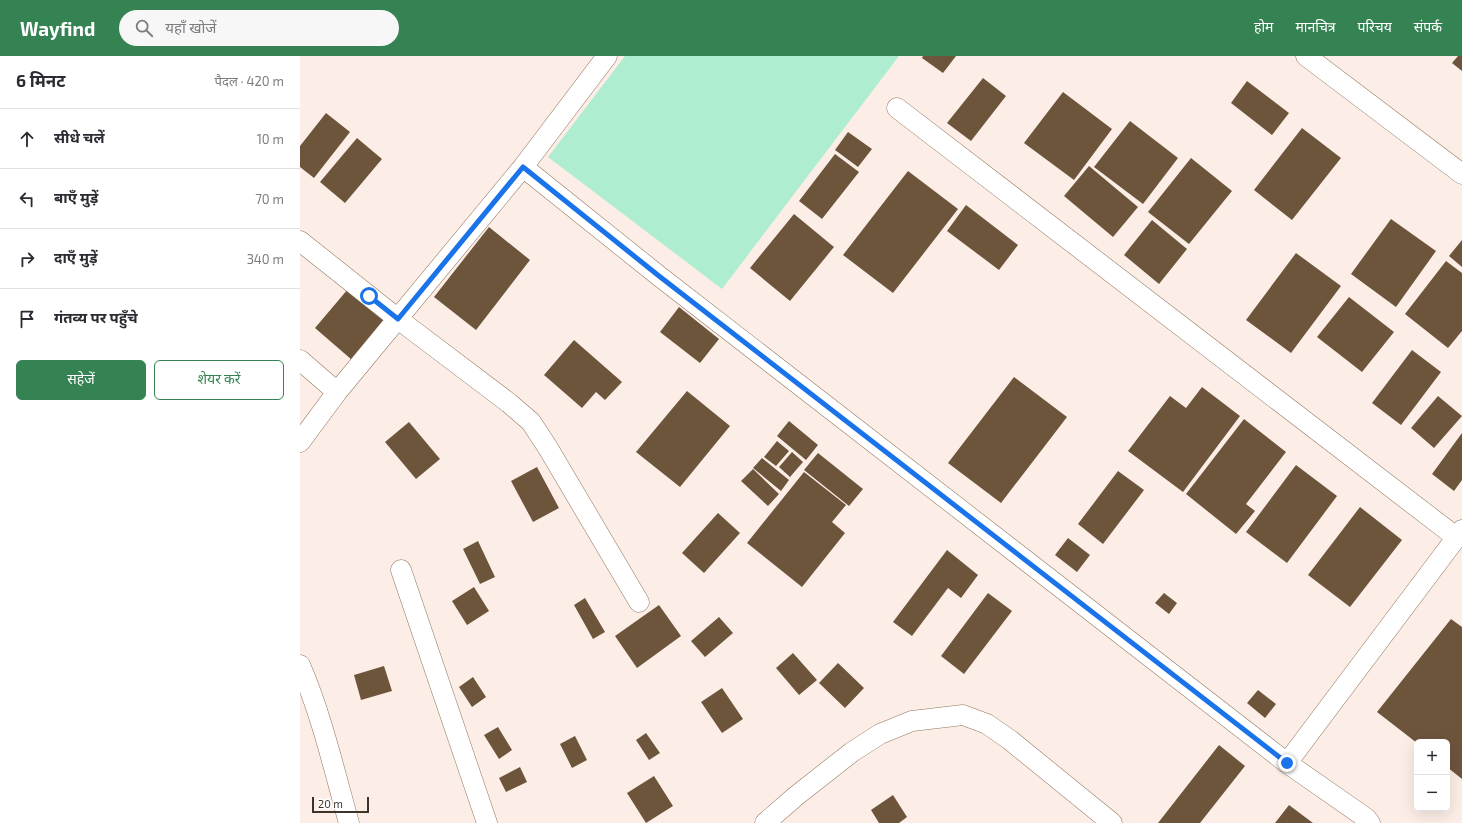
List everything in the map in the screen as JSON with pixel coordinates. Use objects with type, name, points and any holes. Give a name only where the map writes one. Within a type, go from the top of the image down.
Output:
[{"type":"street","points":[[300,442],[337,392],[523,167],[607,56]]},
{"type":"street","points":[[1306,56],[1462,174]]},
{"type":"street","points":[[897,108],[1459,533],[1287,763]]},
{"type":"street","points":[[523,167],[659,276],[1287,763],[1366,818],[1370,823]]},
{"type":"street","points":[[300,241],[398,319],[509,403],[531,422],[548,448],[639,602]]},
{"type":"street","points":[[300,360],[337,392]]},
{"type":"street","points":[[401,570],[487,823]]},
{"type":"street","points":[[300,665],[323,726],[349,823]]},
{"type":"street","points":[[765,823],[796,796],[852,752],[880,734],[912,720],[963,715],[987,724],[1010,740],[1112,823]]},
{"type":"shaded area","points":[[300,56],[1462,56],[1462,823],[300,823]]},
{"type":"green space","points":[[625,56],[899,56],[722,289],[548,157]]},
{"type":"building","points":[[923,56],[956,56],[943,73],[922,58]]},
{"type":"building","points":[[1458,56],[1462,56],[1462,71],[1452,63]]},
{"type":"building","points":[[983,78],[1006,96],[971,141],[947,123]]},
{"type":"building","points":[[1247,81],[1289,113],[1272,135],[1231,103]]},
{"type":"building","points":[[1063,92],[1112,129],[1074,180],[1024,143]]},
{"type":"building","points":[[326,113],[350,132],[314,178],[300,167],[300,146]]},
{"type":"building","points":[[1130,121],[1178,158],[1143,204],[1094,167]]},
{"type":"building","points":[[1302,128],[1341,158],[1292,220],[1254,190]]},
{"type":"building","points":[[848,132],[872,149],[858,167],[835,150]]},
{"type":"building","points":[[357,138],[382,159],[345,203],[320,182]]},
{"type":"building","points":[[835,154],[859,172],[822,219],[799,201]]},
{"type":"building","points":[[1191,158],[1232,191],[1189,244],[1148,212]]},
{"type":"building","points":[[1089,166],[1138,207],[1113,237],[1064,196]]},
{"type":"building","points":[[908,171],[958,209],[893,293],[843,255]]},
{"type":"building","points":[[966,205],[1018,245],[999,270],[947,231]]},
{"type":"building","points":[[794,214],[834,247],[790,301],[750,268]]},
{"type":"building","points":[[1391,219],[1436,251],[1396,307],[1351,274]]},
{"type":"building","points":[[1152,220],[1187,249],[1159,284],[1124,255]]},
{"type":"building","points":[[489,227],[530,260],[476,330],[434,297]]},
{"type":"building","points":[[1462,240],[1462,267],[1449,256]]},
{"type":"building","points":[[1296,253],[1341,286],[1291,353],[1246,320]]},
{"type":"building","points":[[1446,261],[1462,273],[1462,331],[1448,348],[1405,314]]},
{"type":"building","points":[[348,289],[385,321],[352,360],[315,328]]},
{"type":"building","points":[[1349,297],[1394,332],[1362,372],[1317,337]]},
{"type":"building","points":[[679,307],[719,339],[700,363],[660,332]]},
{"type":"building","points":[[574,340],[622,382],[605,400],[596,392],[582,408],[544,375]]},
{"type":"building","points":[[1412,350],[1441,372],[1401,425],[1372,403]]},
{"type":"building","points":[[1014,377],[1067,417],[1001,503],[948,463]]},
{"type":"building","points":[[1202,387],[1240,416],[1183,492],[1128,451],[1170,396],[1186,408]]},
{"type":"building","points":[[687,391],[730,426],[680,487],[636,452]]},
{"type":"building","points":[[1438,396],[1462,416],[1434,448],[1411,428]]},
{"type":"building","points":[[1244,419],[1286,452],[1246,504],[1255,511],[1236,534],[1186,494]]},
{"type":"building","points":[[789,421],[818,445],[806,460],[777,436]]},
{"type":"building","points":[[409,422],[440,459],[416,479],[385,442]]},
{"type":"building","points":[[1462,433],[1462,480],[1454,491],[1432,474]]},
{"type":"building","points":[[777,441],[789,451],[776,466],[764,457]]},
{"type":"building","points":[[792,452],[803,462],[790,477],[779,467]]},
{"type":"building","points":[[818,453],[863,489],[849,506],[804,470]]},
{"type":"building","points":[[762,458],[789,480],[781,491],[753,468]]},
{"type":"building","points":[[1296,465],[1337,496],[1287,563],[1246,532]]},
{"type":"building","points":[[537,467],[559,508],[533,522],[511,481]]},
{"type":"building","points":[[753,469],[779,494],[768,506],[741,481]]},
{"type":"building","points":[[1118,471],[1144,490],[1103,544],[1078,524]]},
{"type":"building","points":[[804,472],[846,505],[832,522],[845,533],[802,587],[747,543]]},
{"type":"building","points":[[1360,507],[1402,540],[1350,607],[1308,575]]},
{"type":"building","points":[[718,513],[740,533],[704,573],[682,553]]},
{"type":"building","points":[[1068,538],[1090,555],[1077,572],[1055,555]]},
{"type":"building","points":[[478,541],[495,577],[480,584],[463,549]]},
{"type":"building","points":[[947,550],[978,575],[961,598],[948,588],[912,636],[893,622]]},
{"type":"building","points":[[474,587],[489,611],[467,625],[452,601]]},
{"type":"building","points":[[988,593],[1012,611],[964,674],[941,656]]},
{"type":"building","points":[[1164,593],[1177,603],[1169,614],[1155,603]]},
{"type":"building","points":[[585,598],[605,632],[593,639],[574,605]]},
{"type":"building","points":[[659,605],[681,636],[637,668],[615,636]]},
{"type":"building","points":[[719,617],[733,633],[705,657],[691,641]]},
{"type":"building","points":[[1451,619],[1462,627],[1462,779],[1450,769],[1450,739],[1414,739],[1414,741],[1377,712]]},
{"type":"building","points":[[793,653],[817,680],[799,695],[776,668]]},
{"type":"building","points":[[838,663],[864,688],[845,708],[819,683]]},
{"type":"building","points":[[384,666],[392,691],[361,700],[354,675]]},
{"type":"building","points":[[473,677],[486,697],[472,707],[459,687]]},
{"type":"building","points":[[722,688],[743,719],[722,733],[701,702]]},
{"type":"building","points":[[1258,690],[1276,704],[1265,718],[1247,703]]},
{"type":"building","points":[[498,727],[512,750],[499,759],[484,735]]},
{"type":"building","points":[[646,733],[660,753],[649,760],[636,740]]},
{"type":"building","points":[[575,736],[587,760],[572,768],[560,744]]},
{"type":"building","points":[[1219,745],[1245,766],[1200,823],[1158,823]]},
{"type":"building","points":[[520,767],[527,782],[506,792],[499,778]]},
{"type":"building","points":[[654,776],[673,806],[646,823],[627,793]]},
{"type":"building","points":[[893,795],[907,817],[899,823],[879,823],[871,810]]},
{"type":"building","points":[[1289,805],[1313,823],[1275,823]]},
{"type":"route","points":[[369,296],[398,319],[523,167],[659,276],[1287,763]]}]
